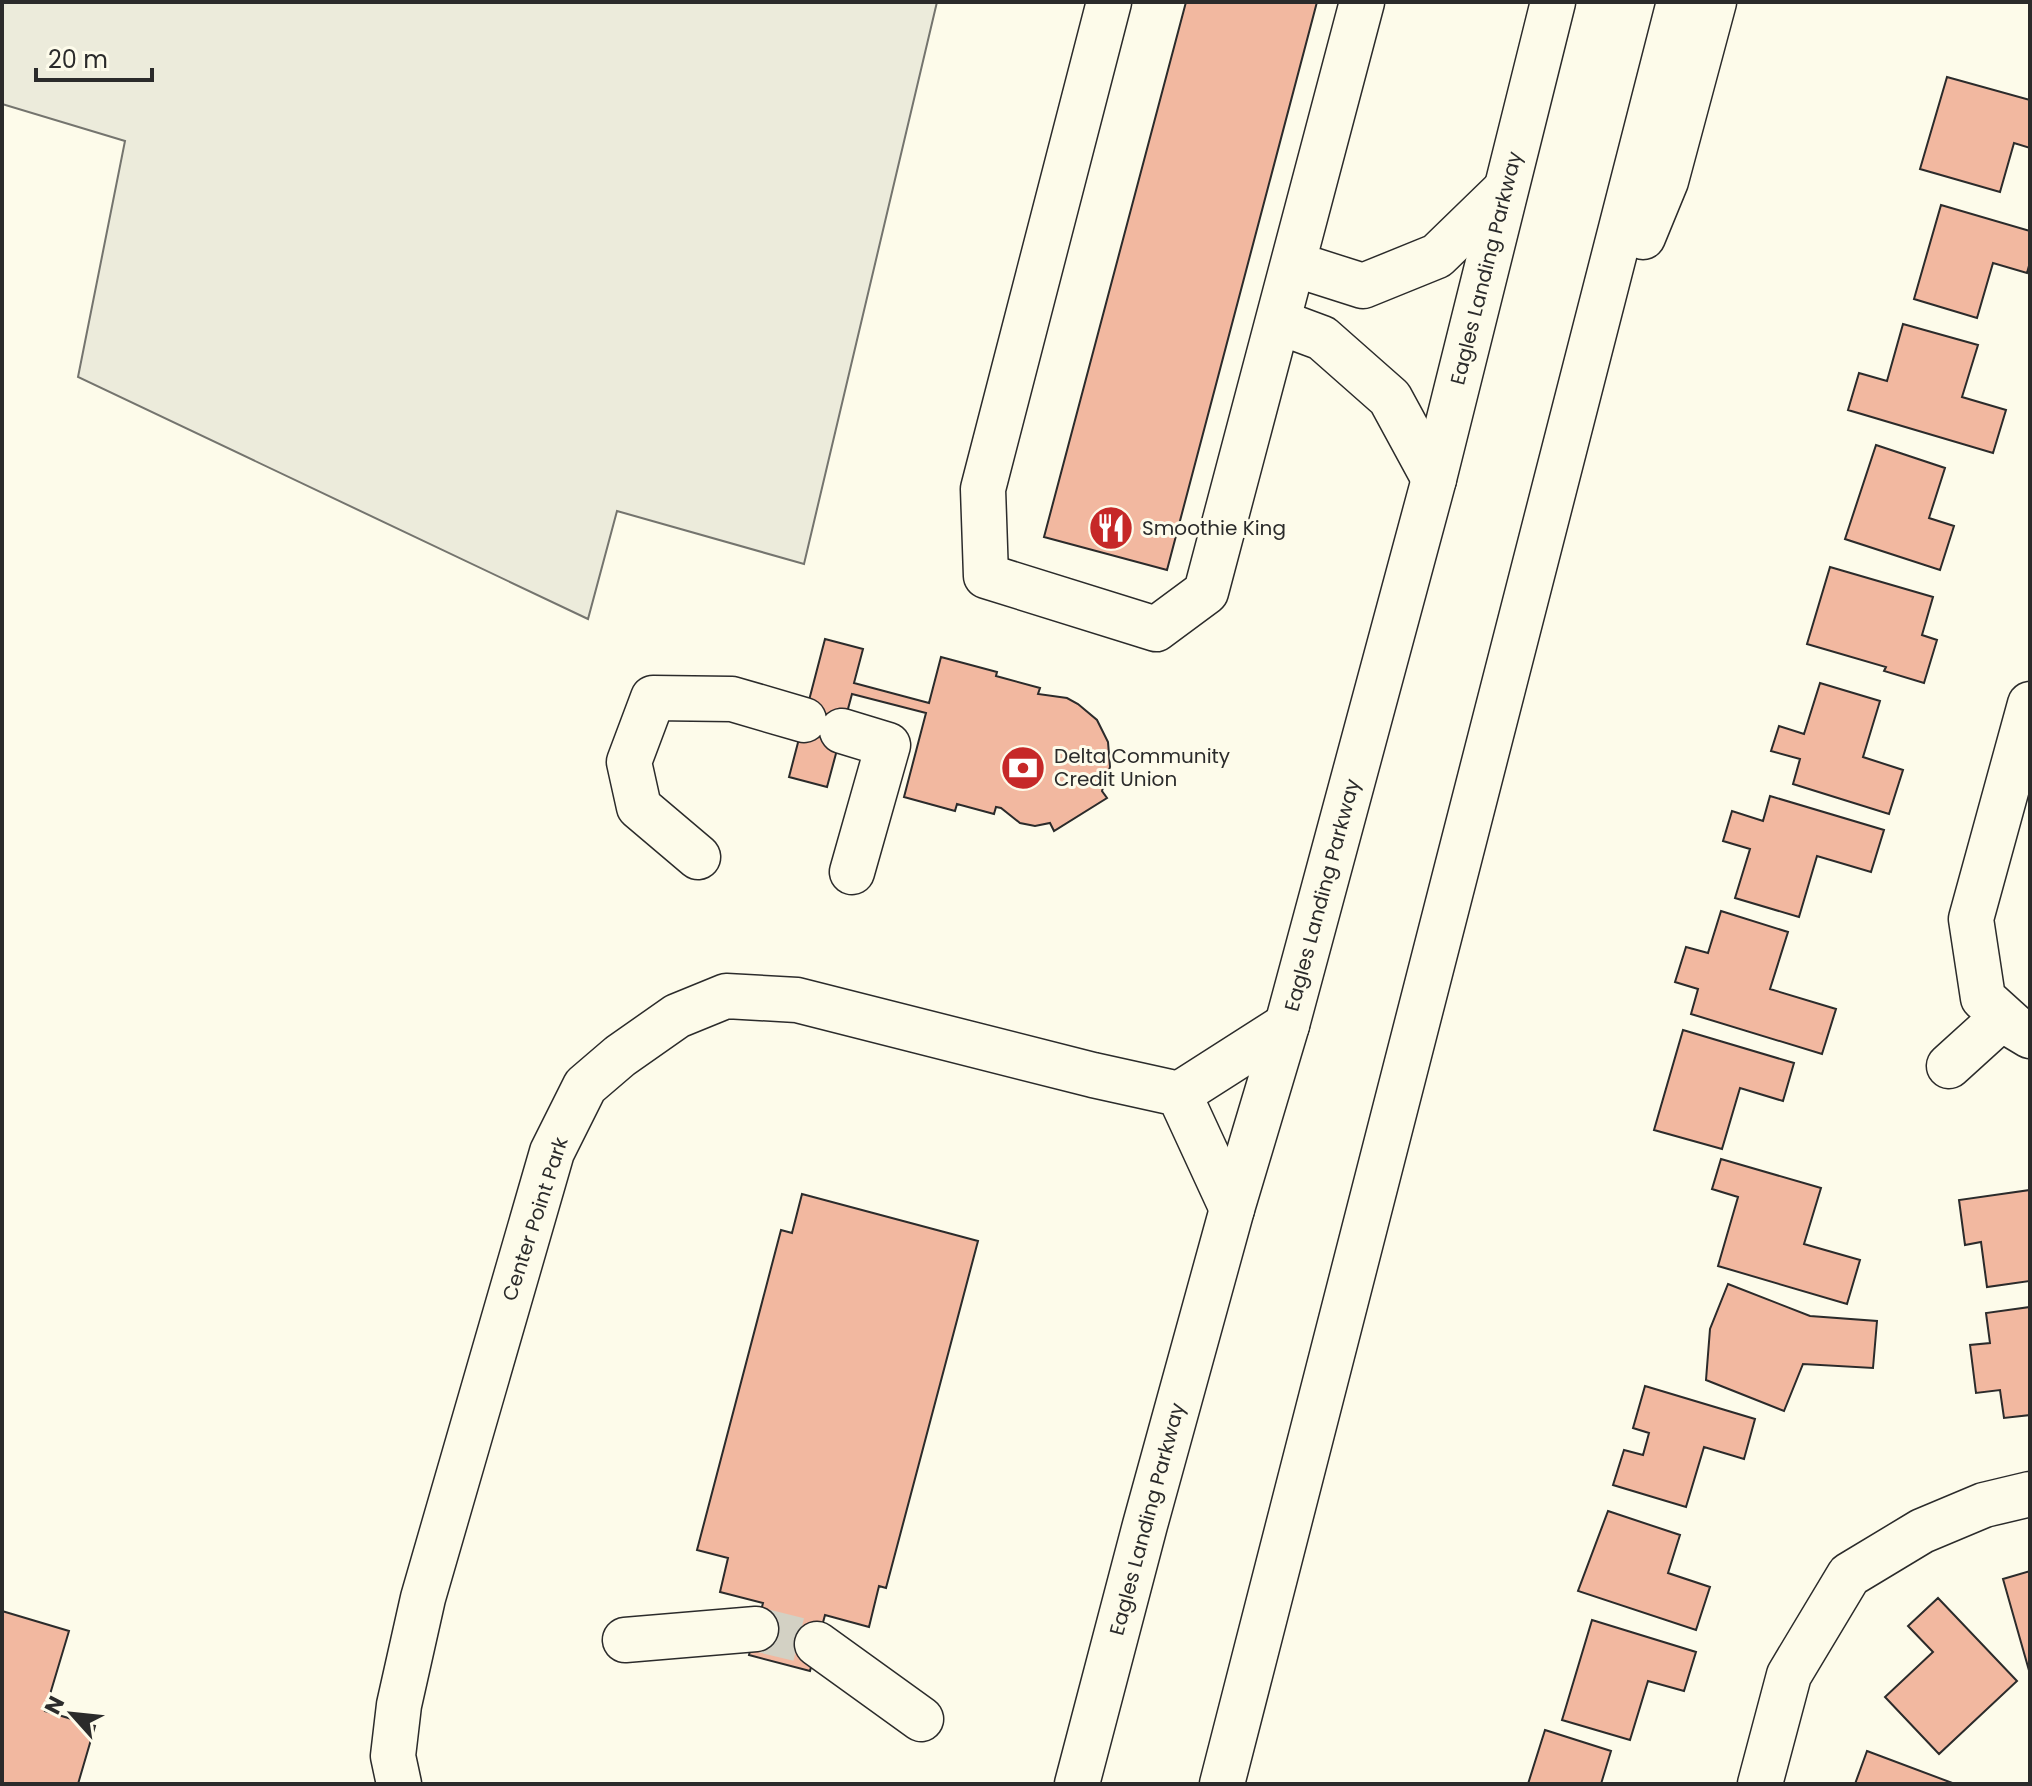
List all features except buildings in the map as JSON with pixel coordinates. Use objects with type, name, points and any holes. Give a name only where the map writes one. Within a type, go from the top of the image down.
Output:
[{"type":"main road","points":[[1109,2],[983,489],[986,576],[1156,629],[1206,592],[1362,2]]},
{"type":"main road","name":"Eagles Landing Parkway","points":[[1077,1784],[1149,1510],[1232,1209],[1287,1025],[1434,479],[1553,2]]},
{"type":"main road","points":[[1222,1784],[1679,2]]},
{"type":"main road","points":[[1586,372],[1666,181],[1714,2]]},
{"type":"main road","points":[[1294,264],[1363,286],[1437,256],[1505,190]]},
{"type":"main road","points":[[1279,322],[1322,338],[1390,398],[1434,479]]},
{"type":"main road","points":[[698,857],[639,807],[629,762],[653,698],[732,699],[888,745],[852,872]]},
{"type":"main road","points":[[1949,1066],[2016,1026],[1983,998],[1971,919],[2030,704]]},
{"type":"main road","name":"Center Point Park","points":[[399,1784],[393,1756],[399,1705],[423,1598],[552,1152],[585,1086],[620,1056],[677,1016],[726,996],[797,1000],[1078,1072],[1179,1094]]},
{"type":"main road","points":[[1232,1209],[1179,1094],[1287,1025]]},
{"type":"main road","points":[[1760,1784],[1789,1675],[1849,1575],[1922,1531],[1984,1505],[2030,1494]]},
{"type":"main road","points":[[625,1640],[756,1629]]},
{"type":"main road","points":[[817,1644],[921,1719]]},
{"type":"main road","points":[[1100,1784],[1106,1677]]},
{"type":"shaded area","points":[[2,2],[937,2],[804,564],[617,511],[588,619],[78,377],[125,141],[2,104]]},
{"type":"tunnel","points":[[756,1629],[817,1644]]},
{"type":"place","name":"Smoothie King","points":[[1111,528]]},
{"type":"place","name":"Delta Community Credit Union","points":[[1023,768]]}]
